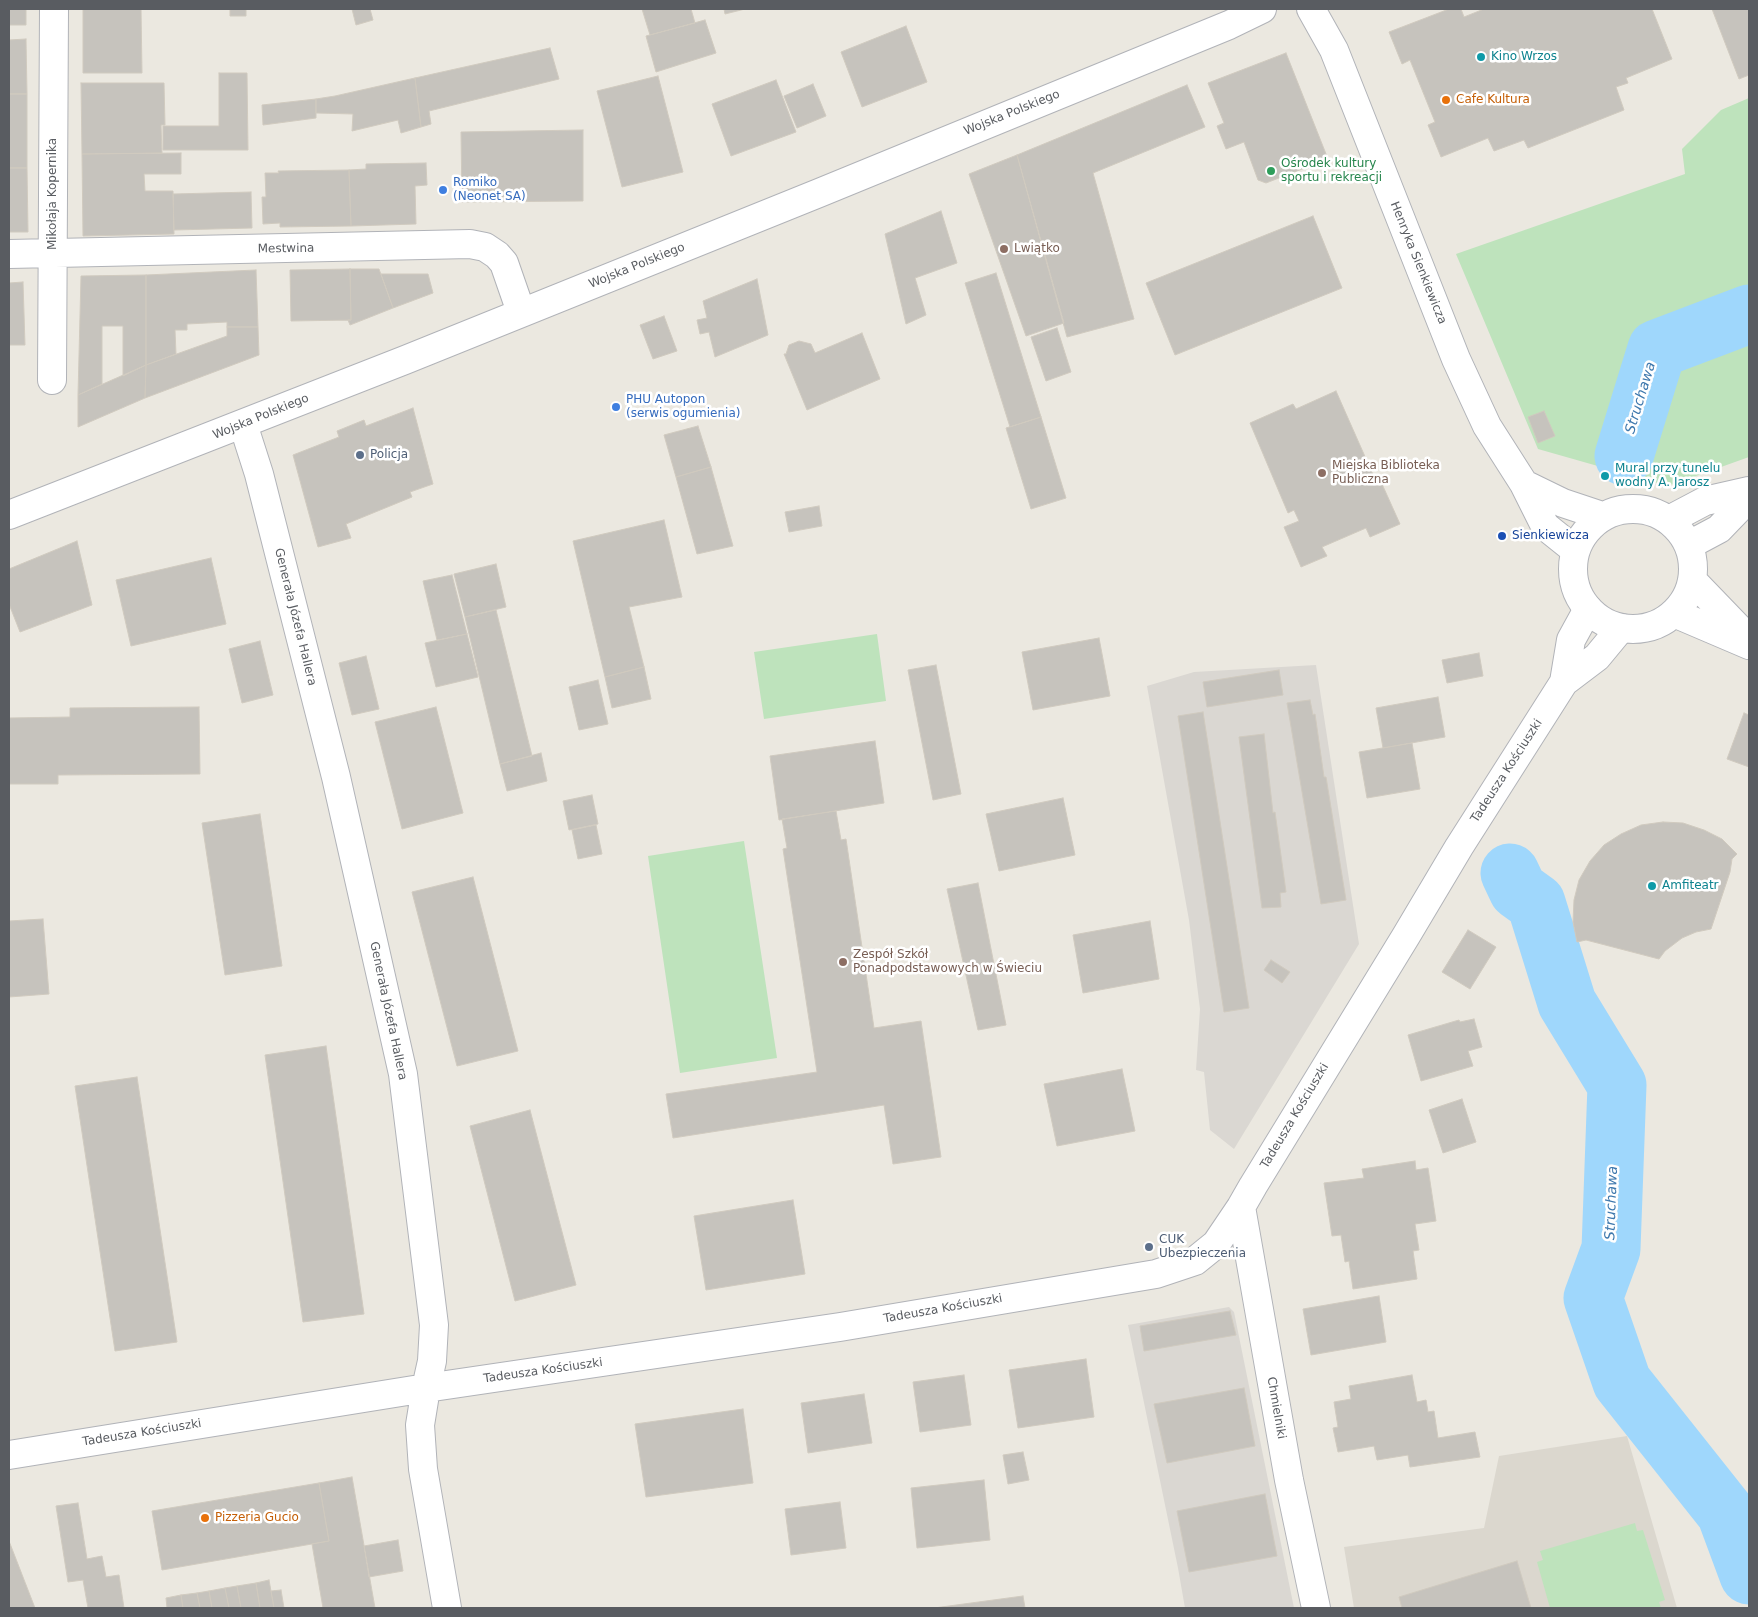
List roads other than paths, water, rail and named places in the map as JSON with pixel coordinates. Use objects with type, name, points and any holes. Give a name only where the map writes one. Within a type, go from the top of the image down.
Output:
[{"type":"street","name":"Mikołaja Kopernika","points":[[52,380],[54,9]]},
{"type":"street","name":"Wojska Polskiego","points":[[9,515],[405,360],[1229,25],[1262,9]]},
{"type":"street","name":"Henryka Sienkiewicza","points":[[1311,9],[1334,50],[1460,368],[1487,426],[1524,484],[1545,526],[1575,550]]},
{"type":"street","name":"Mestwina","points":[[9,254],[478,245],[497,255],[504,263],[522,312]]},
{"type":"street","name":"Generała Józefa Hallera","points":[[243,424],[258,474],[336,777],[403,1074],[434,1325],[432,1361],[420,1426],[422,1469],[447,1608]]},
{"type":"street","points":[[1524,484],[1563,503],[1602,516]]},
{"type":"street","points":[[1669,520],[1705,501],[1749,490]]},
{"type":"street","points":[[1689,545],[1720,529],[1749,498]]},
{"type":"street","points":[[1624,508],[1648,510],[1669,520],[1689,545],[1693,562],[1692,580],[1686,598],[1674,613],[1658,623],[1640,629],[1621,628],[1603,622],[1588,609],[1579,596],[1573,582],[1572,566],[1575,550],[1585,531],[1602,516],[1624,508]]},
{"type":"street","points":[[1692,580],[1749,639]]},
{"type":"street","name":"Tadeusza Kościuszki","points":[[1564,682],[1571,640],[1588,609]]},
{"type":"street","points":[[1674,613],[1749,645]]},
{"type":"street","name":"Tadeusza Kościuszki","points":[[9,1455],[426,1388],[840,1327],[1156,1274],[1194,1261],[1216,1244],[1241,1207],[1459,847],[1564,682],[1597,657],[1621,628]]},
{"type":"street","name":"Chmielniki","points":[[1241,1207],[1289,1480],[1316,1608]]},
{"type":"waterway","name":"Struchawa","points":[[1624,456],[1657,349],[1749,314]]},
{"type":"waterway","name":"Struchawa","points":[[1510,873],[1518,890],[1536,903],[1567,1003],[1617,1085],[1611,1249],[1593,1298],[1622,1382],[1726,1513],[1749,1575]]},
{"type":"place","name":"Kino Wrzos","points":[[1481,57]]},
{"type":"place","name":"Cafe Kultura","points":[[1446,100]]},
{"type":"place","name":"Ośrodek kultury sportu i rekreacji","points":[[1271,171]]},
{"type":"place","name":"Romiko (Neonet SA)","points":[[443,190]]},
{"type":"place","name":"Lwiątko","points":[[1004,249]]},
{"type":"place","name":"PHU Autopon (serwis ogumienia)","points":[[616,407]]},
{"type":"place","name":"Policja","points":[[360,455]]},
{"type":"place","name":"Miejska Biblioteka Publiczna","points":[[1322,473]]},
{"type":"place","name":"Mural przy tunelu wodny A. Jarosz","points":[[1605,476]]},
{"type":"place","name":"Sienkiewicza","points":[[1502,536]]},
{"type":"place","name":"Amfiteatr","points":[[1652,886]]},
{"type":"place","name":"Zespół Szkół Ponadpodstawowych w Świeciu","points":[[843,962]]},
{"type":"place","name":"CUK Ubezpieczenia","points":[[1149,1247]]},
{"type":"place","name":"Pizzeria Gucio","points":[[205,1518]]}]
